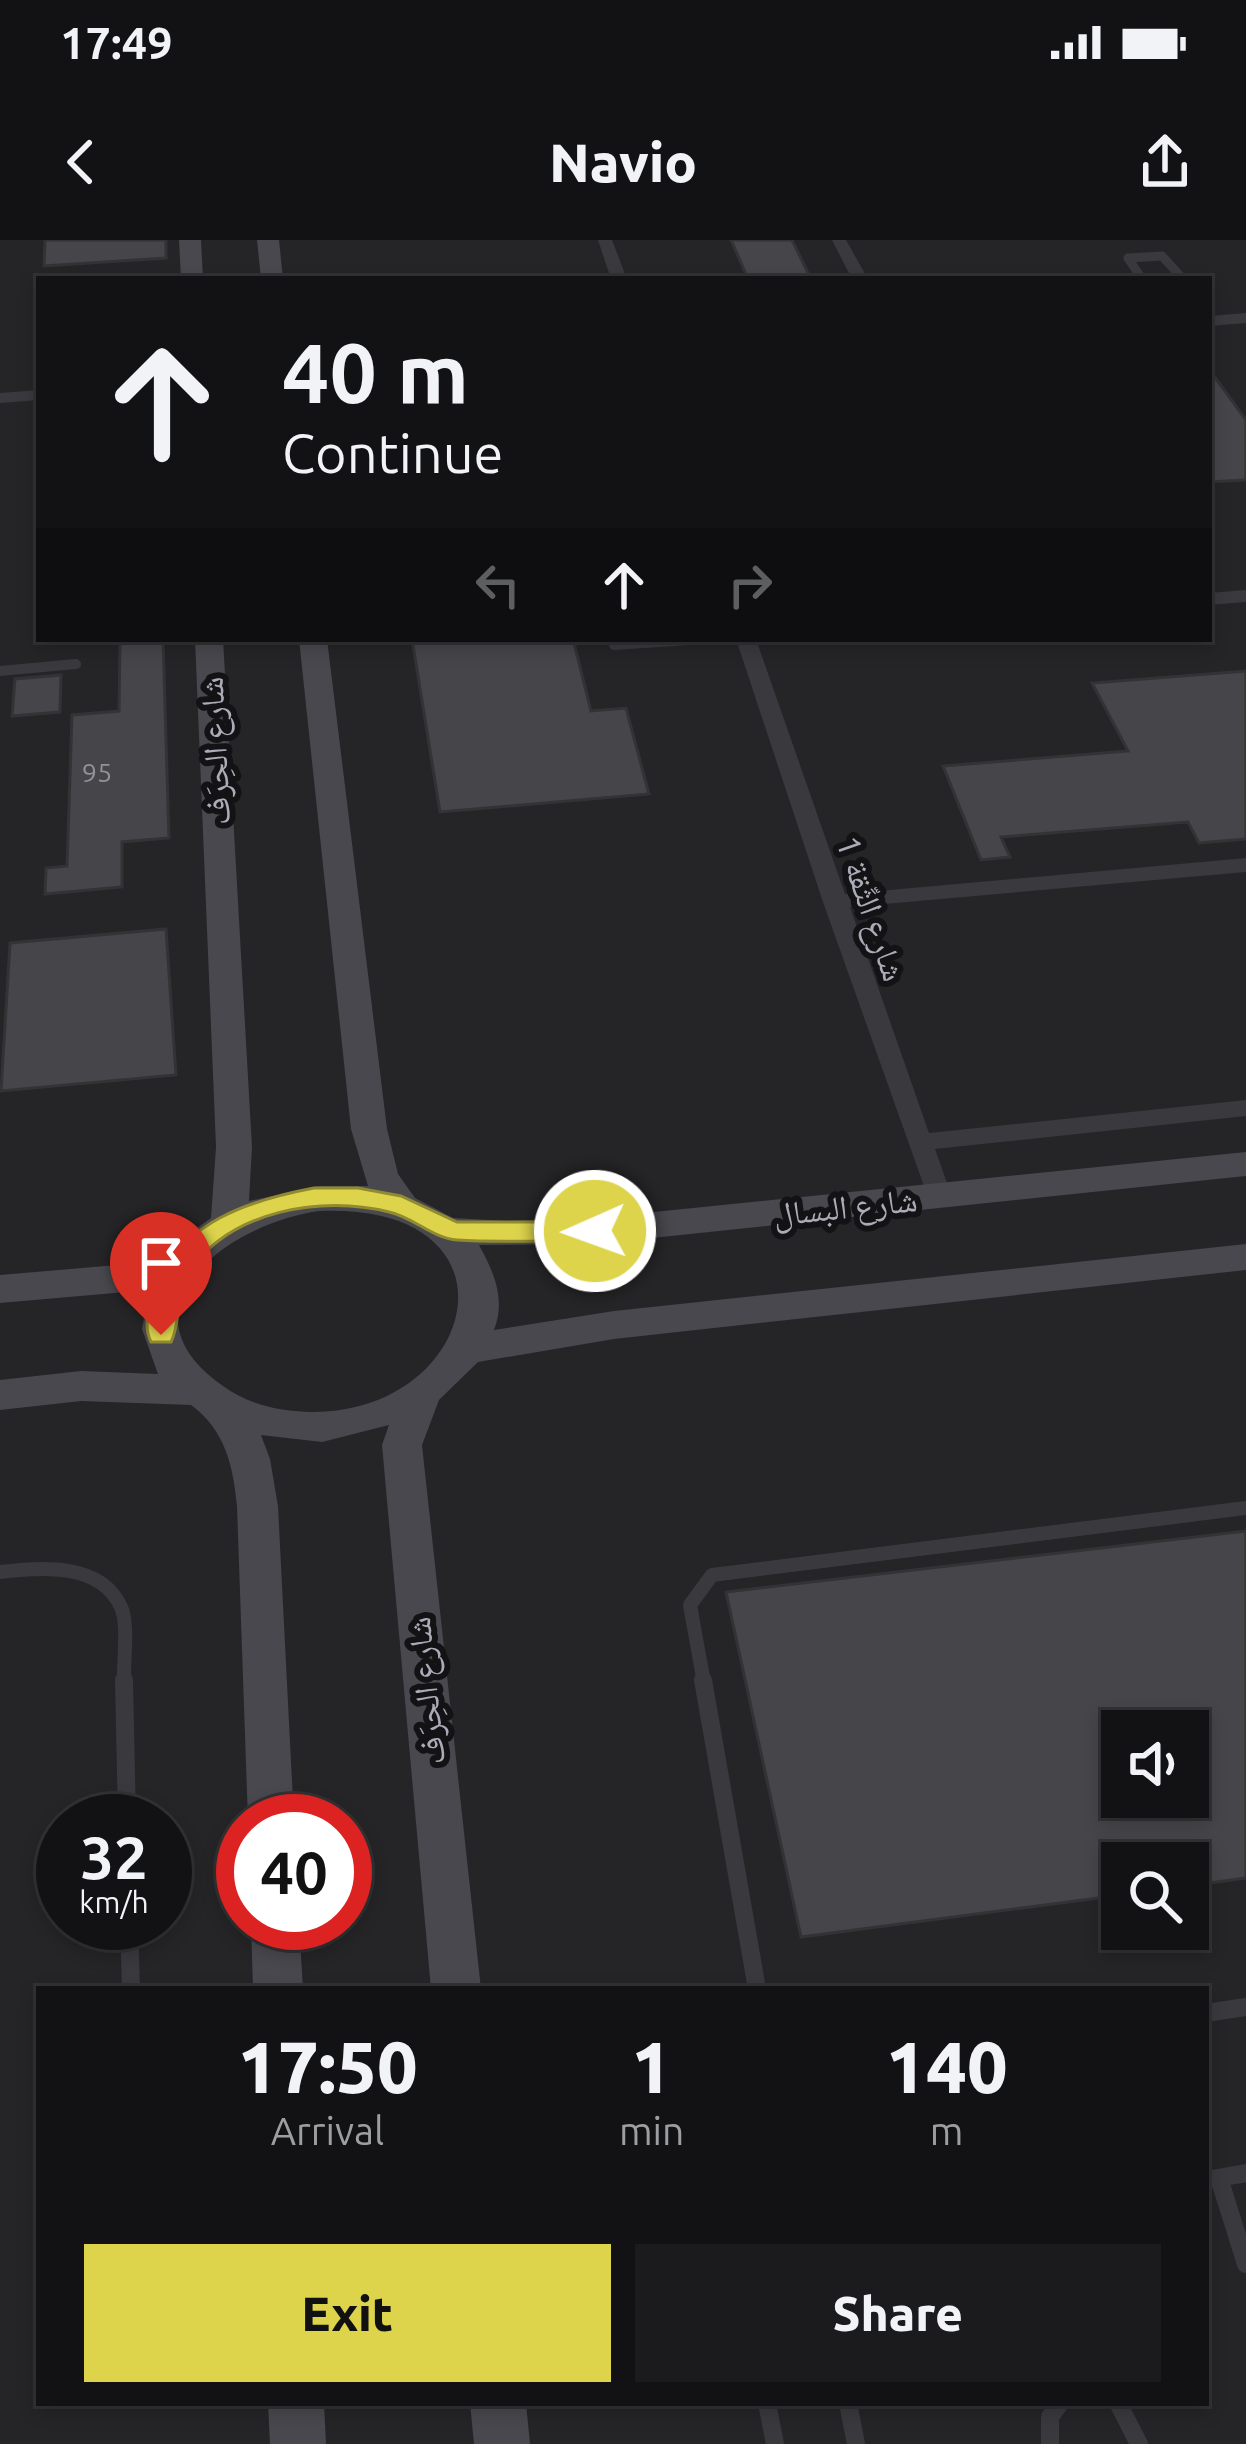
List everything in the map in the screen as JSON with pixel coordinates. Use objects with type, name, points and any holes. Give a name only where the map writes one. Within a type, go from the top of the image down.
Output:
[{"type":"street","points":[[190,240],[192,276]]},
{"type":"street","points":[[268,240],[272,276]]},
{"type":"street","points":[[605,240],[618,276]]},
{"type":"street","points":[[839,240],[858,276]]},
{"type":"street","points":[[1212,318],[1246,318]]},
{"type":"street","points":[[0,398],[36,395]]},
{"type":"street","points":[[1212,599],[1246,596]]},
{"type":"street","name":"شارع الحِرَف","points":[[209,642],[234,1147],[229,1222]]},
{"type":"street","points":[[313,642],[369,1129],[380,1176],[401,1205]]},
{"type":"street","name":"شارع الثِّقة 1","points":[[747,642],[939,1197]]},
{"type":"street","points":[[834,902],[1246,865]]},
{"type":"street","points":[[919,1142],[1246,1108]]},
{"type":"street","name":"شارع البسال","points":[[442,1229],[507,1234],[595,1231],[1246,1164]]},
{"type":"street","points":[[0,1395],[81,1386],[209,1400],[271,1425],[323,1427],[374,1417],[420,1396],[447,1374],[466,1349],[478,1323],[478,1285],[462,1249],[442,1229],[401,1205],[358,1197],[314,1197],[269,1205],[229,1222],[188,1255],[162,1304],[161,1335],[171,1364],[209,1400],[249,1457],[257,1513],[270,1794]]},
{"type":"street","points":[[466,1349],[614,1325],[1246,1257]]},
{"type":"street","points":[[0,1288],[174,1274]]},
{"type":"street","name":"شارع الحِرَف","points":[[420,1396],[401,1445],[455,1986]]},
{"type":"street","points":[[276,1950],[278,1986]]},
{"type":"street","points":[[296,2406],[298,2444]]},
{"type":"street","points":[[498,2406],[502,2444]]},
{"type":"lane","points":[[1140,276],[1128,259],[1163,256],[1180,276]]},
{"type":"lane","points":[[614,645],[659,642]]},
{"type":"lane","points":[[0,670],[76,664]]},
{"type":"lane","points":[[757,1986],[690,1605],[700,1586],[712,1575],[1246,1508]]},
{"type":"lane","points":[[0,1572],[61,1568],[88,1574],[109,1588],[122,1608],[126,1794]]},
{"type":"lane","points":[[130,1950],[131,1986]]},
{"type":"lane","points":[[1209,2013],[1246,2007]]},
{"type":"lane","points":[[1246,2173],[1213,2179],[1246,2264]]},
{"type":"lane","points":[[768,2406],[775,2444]]},
{"type":"lane","points":[[1050,2444],[1050,2417],[1058,2406]]},
{"type":"lane","points":[[1120,2406],[1139,2444]]},
{"type":"lane","points":[[849,2408],[856,2444]]},
{"type":"shaded area","points":[[0,240],[1246,240],[1246,2444],[0,2444]]},
{"type":"building","points":[[45,240],[166,240],[166,258],[44,266]]},
{"type":"building","points":[[731,240],[792,240],[810,276],[747,276]]},
{"type":"building","points":[[1212,373],[1246,420],[1246,480],[1212,482]]},
{"type":"building","points":[[120,642],[163,642],[169,838],[122,842],[122,887],[45,894],[46,868],[67,866],[72,715],[119,711]]},
{"type":"building","points":[[412,642],[574,642],[591,711],[626,708],[649,794],[440,812]]},
{"type":"building","points":[[1246,671],[1246,839],[1199,843],[1188,822],[1001,837],[1010,857],[981,860],[943,766],[1128,751],[1092,683]]},
{"type":"building","points":[[61,675],[60,712],[12,716],[15,679]]},
{"type":"building","points":[[166,929],[176,1075],[1,1091],[10,943]]},
{"type":"building","points":[[1246,1531],[1246,1878],[1209,1883],[1209,1842],[1101,1842],[1101,1898],[801,1937],[726,1592]]},
{"type":"route","points":[[161,1335],[162,1304],[188,1255],[229,1222],[269,1205],[314,1197],[358,1197],[401,1205],[453,1231],[595,1231]]}]
